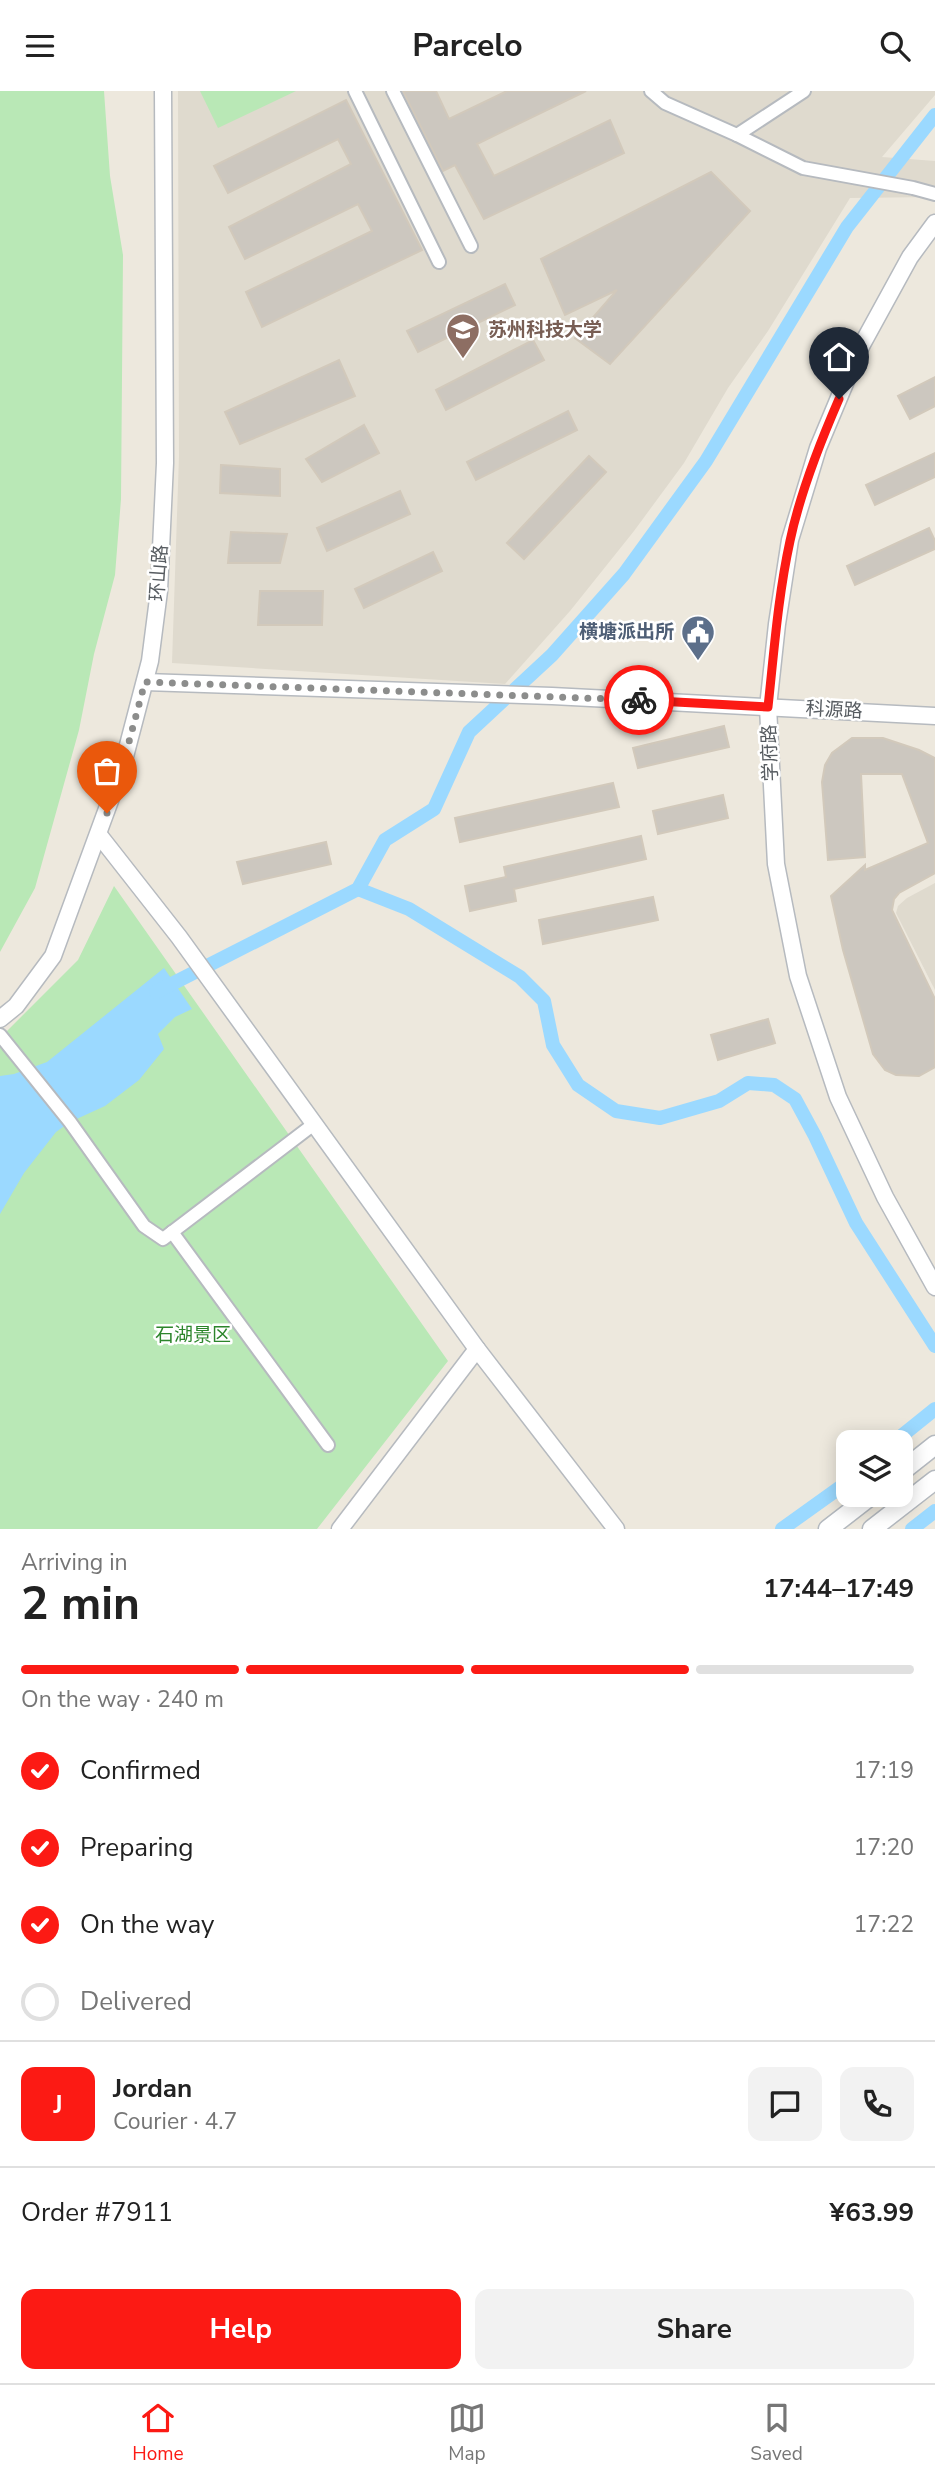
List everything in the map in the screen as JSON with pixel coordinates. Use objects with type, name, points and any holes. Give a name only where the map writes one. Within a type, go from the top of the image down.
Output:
[{"type":"main road","points":[[913,1462],[935,1445]]},
{"type":"main road","points":[[872,1529],[935,1480]]},
{"type":"main road","points":[[828,1529],[856,1507]]},
{"type":"street","name":"环山路","points":[[0,1019],[16,1006],[53,956],[122,768],[150,661],[159,591],[164,463],[163,91]]},
{"type":"street","points":[[355,91],[439,262]]},
{"type":"street","points":[[393,91],[471,246]]},
{"type":"street","points":[[650,91],[665,103],[803,168],[935,194]]},
{"type":"street","points":[[737,135],[804,91]]},
{"type":"street","name":"学府路","points":[[935,223],[910,257],[859,350],[818,448],[790,540],[768,707],[776,864],[798,977],[838,1097],[886,1197],[935,1287]]},
{"type":"street","name":"科源路","points":[[145,682],[552,696],[935,716]]},
{"type":"street","points":[[99,835],[179,937],[477,1349],[616,1529]]},
{"type":"street","points":[[0,1035],[70,1122],[144,1226],[163,1239],[314,1124]]},
{"type":"street","points":[[172,1232],[328,1445]]},
{"type":"street","points":[[340,1529],[477,1349]]},
{"type":"shaded area","name":"苏州科技大学","points":[[178,91],[935,91],[935,95],[882,157],[935,161],[935,197],[850,198],[768,331],[728,388],[684,463],[570,611],[505,684],[172,663],[179,456]]},
{"type":"shaded area","points":[[935,883],[935,990],[896,913],[898,906],[907,898]]},
{"type":"green space","points":[[0,91],[104,91],[110,176],[123,255],[121,499],[115,575],[94,654],[79,730],[35,888],[0,952]]},
{"type":"green space","points":[[200,91],[296,91],[218,128]]},
{"type":"green space","name":"石湖景区","points":[[114,886],[448,1361],[317,1529],[0,1529],[0,1038],[78,960]]},
{"type":"water","points":[[164,968],[192,1009],[175,1017],[158,1034],[164,1049],[139,1080],[105,1106],[70,1122],[56,1132],[24,1173],[0,1214],[0,1076],[47,1062]]},
{"type":"building","points":[[403,91],[436,91],[449,119],[507,91],[586,91],[477,144],[494,176],[610,120],[624,153],[484,219],[455,165],[443,171]]},
{"type":"building","points":[[346,100],[422,250],[262,327],[246,292],[372,231],[358,204],[245,259],[229,227],[351,164],[338,139],[228,193],[214,166]]},
{"type":"building","points":[[711,172],[750,211],[610,364],[575,338],[617,290],[565,315],[541,259]]},
{"type":"building","points":[[505,284],[515,305],[418,352],[407,331]]},
{"type":"building","points":[[533,340],[544,360],[446,410],[436,390]]},
{"type":"building","points":[[339,360],[355,396],[240,444],[225,412]]},
{"type":"building","points":[[935,377],[935,406],[910,419],[898,396]]},
{"type":"building","points":[[568,411],[577,430],[476,480],[467,462]]},
{"type":"building","points":[[364,425],[379,453],[322,482],[306,459]]},
{"type":"building","points":[[935,453],[935,477],[875,505],[866,485]]},
{"type":"building","points":[[589,456],[606,472],[524,559],[507,543]]},
{"type":"building","points":[[221,465],[280,469],[280,496],[220,493]]},
{"type":"building","points":[[400,491],[410,514],[327,551],[317,528]]},
{"type":"building","points":[[929,528],[935,541],[935,549],[855,585],[847,566]]},
{"type":"building","points":[[231,532],[287,534],[280,563],[228,563]]},
{"type":"building","points":[[433,552],[442,571],[364,608],[355,589]]},
{"type":"building","points":[[260,591],[323,591],[322,625],[258,625]]},
{"type":"building","points":[[724,726],[729,747],[638,768],[633,748]]},
{"type":"building","points":[[852,738],[883,738],[935,758],[935,873],[899,893],[894,899],[892,910],[935,999],[935,1067],[919,1076],[896,1075],[885,1070],[873,1054],[843,950],[831,896],[865,865],[865,870],[928,843],[902,774],[861,774],[865,857],[828,860],[822,782],[825,765],[832,753]]},
{"type":"building","points":[[613,783],[619,807],[460,842],[455,818]]},
{"type":"building","points":[[723,795],[728,818],[658,834],[653,811]]},
{"type":"building","points":[[641,836],[646,859],[514,889],[516,901],[470,911],[465,886],[506,877],[504,867]]},
{"type":"building","points":[[326,842],[331,864],[243,884],[237,862]]},
{"type":"building","points":[[653,897],[658,920],[543,944],[539,920]]},
{"type":"building","points":[[768,1019],[775,1043],[718,1060],[711,1035]]},
{"type":"waterway","points":[[156,992],[358,889],[385,840],[434,809],[469,732],[552,655],[624,574],[706,461],[847,227],[935,115]]},
{"type":"waterway","points":[[358,889],[409,909],[520,977],[544,1001],[553,1045],[578,1085],[616,1111],[660,1118],[719,1101],[748,1083],[774,1085],[795,1099],[856,1223],[935,1346]]},
{"type":"waterway","points":[[909,1430],[935,1409]]},
{"type":"waterway","points":[[782,1529],[836,1490]]},
{"type":"waterway","points":[[912,1529],[935,1511]]},
{"type":"way so far","points":[[107,813],[145,682],[639,700]]},
{"type":"place","name":"苏州科技大学","points":[[463,360]]},
{"type":"place","name":"横塘派出所","points":[[698,662]]},
{"type":"route","points":[[639,700],[768,707],[790,540],[818,448],[839,399]]}]
